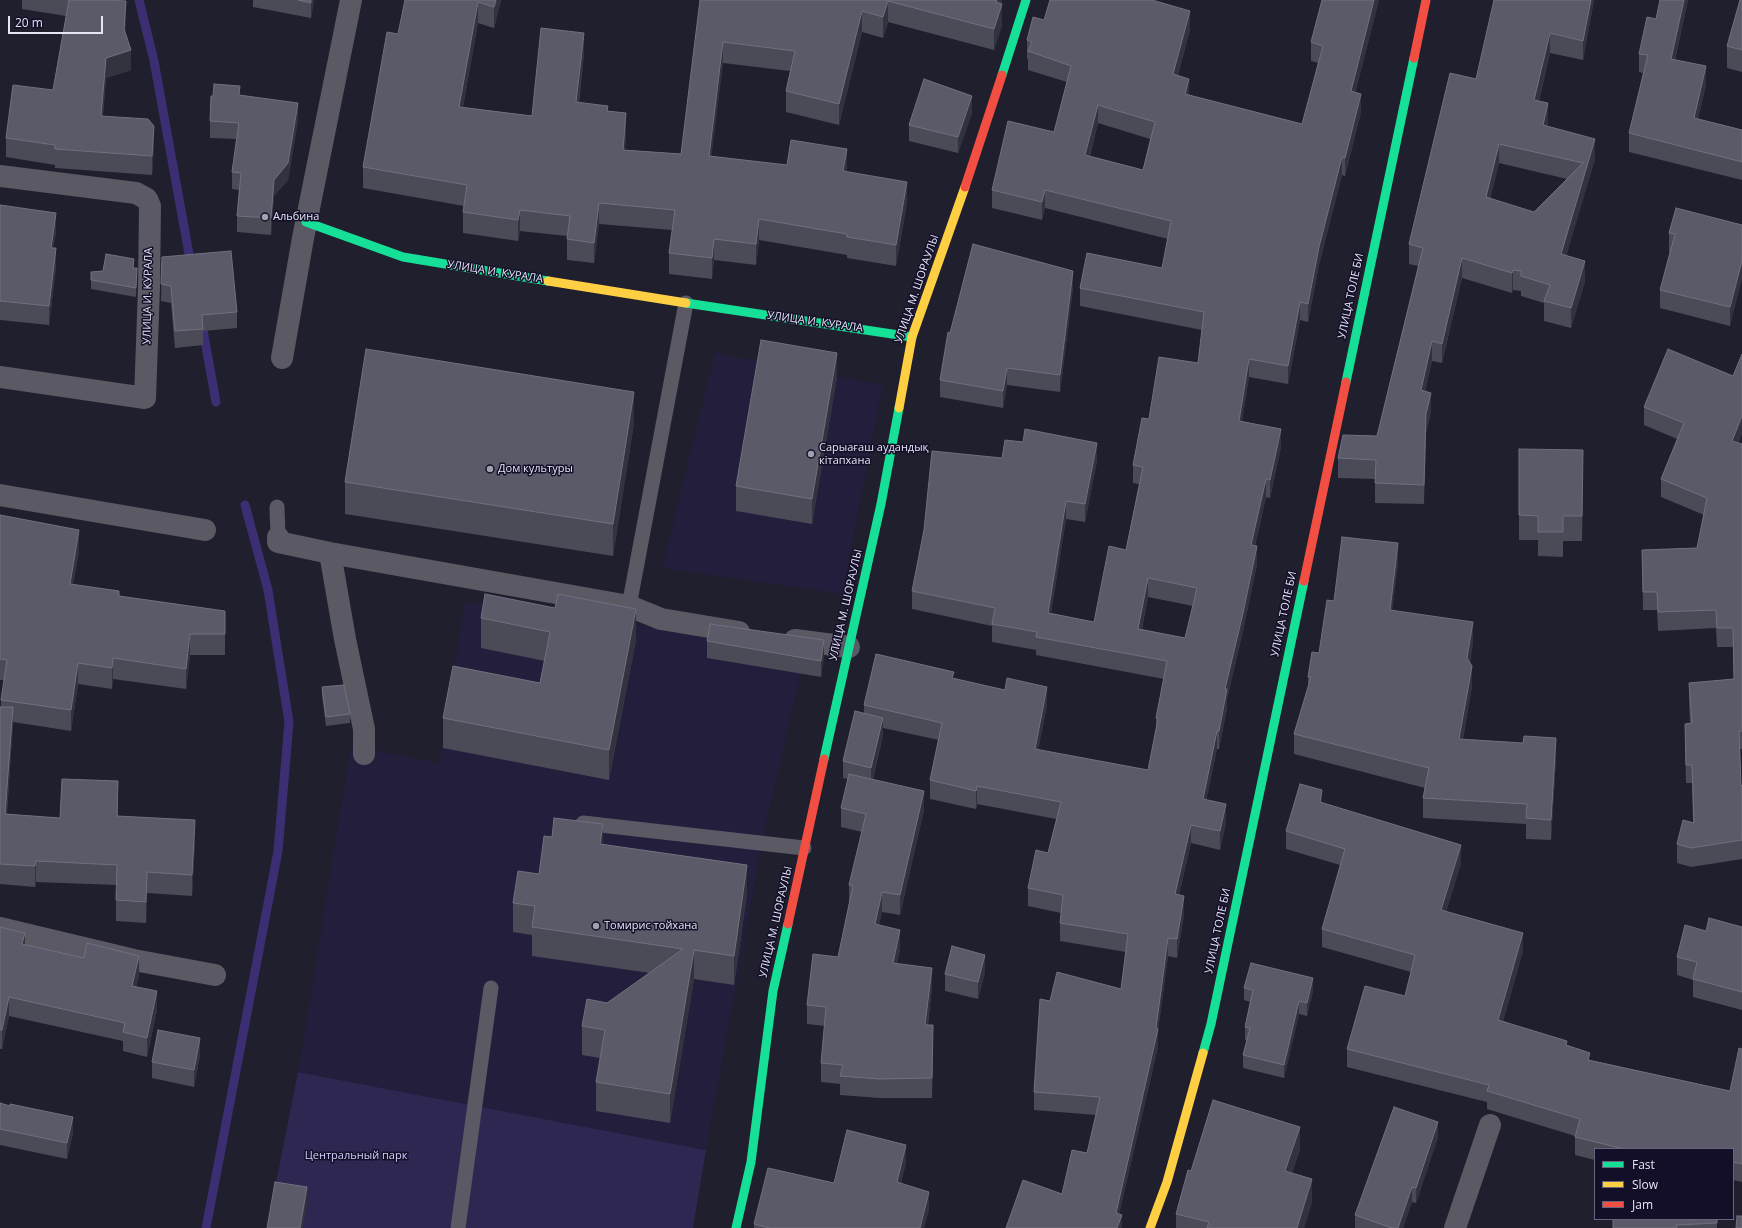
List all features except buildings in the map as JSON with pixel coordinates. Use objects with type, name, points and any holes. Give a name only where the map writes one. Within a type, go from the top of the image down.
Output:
[{"type":"street","points":[[282,358],[306,222],[351,0]]},
{"type":"street","name":"УЛИЦА М. ШОРАУЛЫ","points":[[736,1228],[751,1162],[773,991],[881,504],[912,337],[980,146],[1026,0]]},
{"type":"street","name":"УЛИЦА ТОЛЕ БИ","points":[[1150,1228],[1167,1182],[1211,1024],[1426,0]]},
{"type":"street","name":"УЛИЦА И. КУРАЛА","points":[[0,176],[136,193],[147,199],[150,206],[150,214],[145,398],[0,377]]},
{"type":"street","name":"УЛИЦА И. КУРАЛА","points":[[306,222],[403,257],[686,303],[912,337]]},
{"type":"street","points":[[0,495],[205,530]]},
{"type":"street","points":[[278,537],[278,542],[330,553],[629,606],[661,620],[705,628],[849,647]]},
{"type":"street","points":[[330,553],[364,729],[364,754]]},
{"type":"street","points":[[0,928],[134,960],[215,975]]},
{"type":"street","points":[[1456,1228],[1490,1125]]},
{"type":"lane","points":[[629,606],[686,303]]},
{"type":"lane","points":[[277,507],[278,537]]},
{"type":"lane","points":[[567,821],[804,848]]},
{"type":"lane","points":[[458,1228],[491,988]]},
{"type":"shaded area","points":[[715,353],[883,385],[842,594],[662,568]]},
{"type":"shaded area","name":"Томирис тойхана","points":[[465,602],[807,647],[764,832],[706,1150],[298,1072],[351,746],[439,763]]},
{"type":"green space","name":"Центральный парк","points":[[298,1072],[706,1150],[693,1228],[267,1228]]},
{"type":"waterway","points":[[139,0],[154,61],[191,265]]},
{"type":"waterway","points":[[201,319],[216,402]]},
{"type":"waterway","points":[[206,1228],[278,851],[289,722],[268,590],[245,505]]},
{"type":"traffic: fast","points":[[1002,75],[1026,0]]},
{"type":"traffic: fast","points":[[1346,382],[1414,58]]},
{"type":"traffic: fast","points":[[306,222],[403,257],[548,281]]},
{"type":"traffic: fast","points":[[686,303],[912,337]]},
{"type":"traffic: fast","points":[[824,759],[881,504],[899,408]]},
{"type":"traffic: fast","points":[[1203,1053],[1211,1024],[1304,581]]},
{"type":"traffic: fast","points":[[736,1228],[751,1162],[773,991],[788,924]]},
{"type":"traffic: slow","points":[[899,408],[912,337],[965,187]]},
{"type":"traffic: slow","points":[[548,281],[686,303]]},
{"type":"traffic: slow","points":[[1150,1228],[1167,1182],[1203,1053]]},
{"type":"traffic: jam","points":[[1414,58],[1426,0]]},
{"type":"traffic: jam","points":[[965,187],[1002,75]]},
{"type":"traffic: jam","points":[[1304,581],[1346,382]]},
{"type":"traffic: jam","points":[[788,924],[824,759]]},
{"type":"place","name":"Альбина","points":[[265,217]]},
{"type":"place","name":"Сарыағаш аудандық кітапхана","points":[[811,454]]},
{"type":"place","name":"Дом культуры","points":[[490,469]]},
{"type":"place","name":"Томирис тойхана","points":[[596,926]]}]
